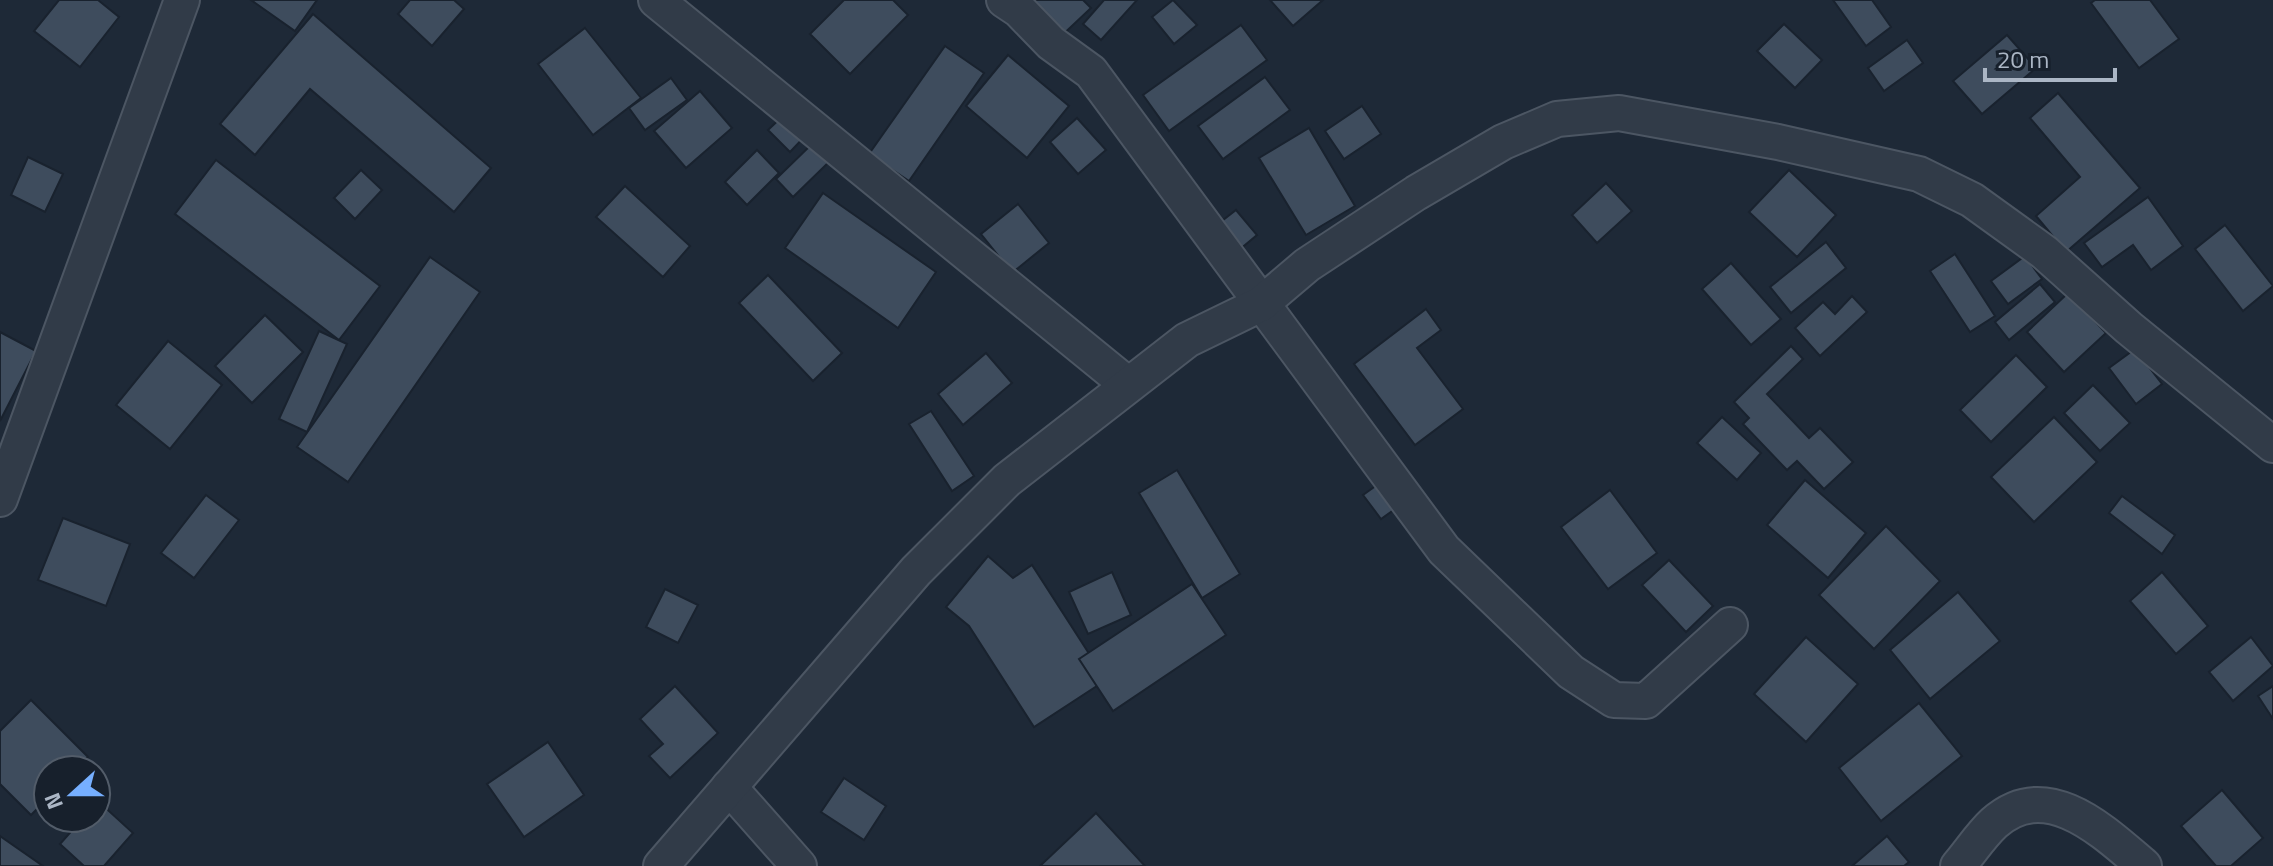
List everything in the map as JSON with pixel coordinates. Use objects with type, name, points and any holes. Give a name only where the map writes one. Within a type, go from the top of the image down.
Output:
[{"type":"street","points":[[0,499],[182,0]]},
{"type":"street","points":[[656,0],[1127,384]]},
{"type":"street","points":[[1004,0],[1019,10],[1051,43],[1091,72],[1444,550],[1571,672],[1614,700],[1646,701],[1730,625]]},
{"type":"street","points":[[661,866],[926,561],[1007,480],[1187,340],[1261,304],[1307,265],[1416,193],[1503,142],[1557,119],[1619,113],[1778,142],[1919,174],[1972,200],[2044,252],[2129,328],[2273,445]]},
{"type":"street","points":[[729,787],[799,866]]},
{"type":"street","points":[[1958,866],[1995,822],[2023,807],[2034,807],[2056,808],[2090,819],[2144,866]]},
{"type":"building","points":[[59,0],[98,0],[119,17],[80,67],[34,31]]},
{"type":"building","points":[[251,0],[317,0],[295,31]]},
{"type":"building","points":[[410,0],[454,0],[464,9],[432,46],[398,14]]},
{"type":"building","points":[[844,0],[893,0],[908,15],[850,74],[810,34]]},
{"type":"building","points":[[1023,0],[1083,0],[1091,8],[1056,41]]},
{"type":"building","points":[[1104,0],[1137,0],[1101,40],[1083,24]]},
{"type":"building","points":[[1173,0],[1197,25],[1174,44],[1152,17]]},
{"type":"building","points":[[1270,0],[1323,0],[1293,26]]},
{"type":"building","points":[[1833,0],[1872,0],[1891,27],[1866,46]]},
{"type":"building","points":[[2095,0],[2150,0],[2179,39],[2139,68],[2091,3]]},
{"type":"building","points":[[313,14],[491,168],[454,212],[310,89],[255,155],[220,124]]},
{"type":"building","points":[[1784,24],[1822,60],[1795,88],[1757,51]]},
{"type":"building","points":[[1241,25],[1267,60],[1169,131],[1143,95]]},
{"type":"building","points":[[585,28],[641,98],[593,135],[538,64]]},
{"type":"building","points":[[2007,35],[2036,68],[1982,114],[1953,81]]},
{"type":"building","points":[[1907,40],[1923,63],[1884,91],[1868,68]]},
{"type":"building","points":[[945,46],[984,73],[909,181],[869,154]]},
{"type":"building","points":[[1008,55],[1069,106],[1027,158],[966,106]]},
{"type":"building","points":[[1265,77],[1290,110],[1223,159],[1198,126]]},
{"type":"building","points":[[671,78],[687,100],[645,130],[629,108]]},
{"type":"building","points":[[700,91],[732,128],[686,168],[654,131]]},
{"type":"building","points":[[2058,93],[2140,188],[2066,252],[2036,216],[2080,177],[2030,118]]},
{"type":"building","points":[[1362,106],[1381,134],[1344,159],[1325,131]]},
{"type":"building","points":[[788,111],[809,132],[790,152],[768,130]]},
{"type":"building","points":[[1077,118],[1106,150],[1078,174],[1050,142]]},
{"type":"building","points":[[1309,128],[1355,206],[1306,235],[1259,158]]},
{"type":"building","points":[[815,141],[832,159],[793,197],[776,179]]},
{"type":"building","points":[[757,150],[779,173],[747,205],[725,182]]},
{"type":"building","points":[[28,157],[63,174],[45,212],[11,195]]},
{"type":"building","points":[[216,160],[380,286],[339,340],[175,214]]},
{"type":"building","points":[[361,170],[382,190],[355,219],[334,198]]},
{"type":"building","points":[[1789,170],[1836,215],[1797,257],[1749,212]]},
{"type":"building","points":[[1606,183],[1632,211],[1597,243],[1572,215]]},
{"type":"building","points":[[625,186],[690,246],[663,277],[596,217]]},
{"type":"building","points":[[823,193],[936,272],[898,328],[785,248]]},
{"type":"building","points":[[2148,197],[2183,246],[2151,270],[2133,245],[2102,267],[2084,243]]},
{"type":"building","points":[[1018,204],[1049,243],[1012,273],[981,234]]},
{"type":"building","points":[[1236,210],[1257,235],[1239,250],[1218,224]]},
{"type":"building","points":[[2225,225],[2273,286],[2243,311],[2195,249]]},
{"type":"building","points":[[1826,242],[1846,268],[1791,313],[1770,287]]},
{"type":"building","points":[[1955,254],[1995,316],[1970,332],[1930,271]]},
{"type":"building","points":[[2025,256],[2042,279],[2008,304],[1991,281]]},
{"type":"building","points":[[430,257],[480,292],[348,482],[297,447]]},
{"type":"building","points":[[1731,263],[1781,319],[1751,345],[1702,289]]},
{"type":"building","points":[[768,275],[842,353],[813,381],[739,303]]},
{"type":"building","points":[[2040,284],[2055,302],[2009,340],[1995,322]]},
{"type":"building","points":[[2068,293],[2106,333],[2064,372],[2027,332]]},
{"type":"building","points":[[1852,296],[1867,312],[1820,356],[1795,328],[1823,302],[1835,314]]},
{"type":"building","points":[[1426,309],[1441,330],[1417,348],[1463,409],[1415,445],[1354,364]]},
{"type":"building","points":[[265,315],[303,352],[252,403],[215,366]]},
{"type":"building","points":[[319,331],[347,344],[307,432],[279,419]]},
{"type":"building","points":[[0,332],[36,351],[0,421]]},
{"type":"building","points":[[168,341],[222,385],[170,449],[116,405]]},
{"type":"building","points":[[1791,346],[1803,359],[1767,394],[1809,438],[1820,428],[1853,462],[1824,489],[1797,461],[1787,470],[1743,424],[1749,418],[1734,402]]},
{"type":"building","points":[[2135,349],[2162,384],[2136,404],[2109,368]]},
{"type":"building","points":[[986,353],[1012,383],[963,425],[938,394]]},
{"type":"building","points":[[2016,355],[2047,387],[1991,442],[1960,410]]},
{"type":"building","points":[[2093,385],[2130,423],[2100,451],[2064,413]]},
{"type":"building","points":[[931,411],[974,476],[952,491],[909,424]]},
{"type":"building","points":[[1722,417],[1761,453],[1737,480],[1697,443]]},
{"type":"building","points":[[2054,417],[2097,462],[2034,522],[1991,477]]},
{"type":"building","points":[[1177,470],[1240,574],[1202,598],[1139,493]]},
{"type":"building","points":[[1391,475],[1409,499],[1381,519],[1363,495]]},
{"type":"building","points":[[1805,480],[1866,533],[1828,578],[1767,525]]},
{"type":"building","points":[[1610,490],[1657,553],[1608,589],[1561,527]]},
{"type":"building","points":[[206,495],[239,520],[194,578],[161,553]]},
{"type":"building","points":[[2122,496],[2175,535],[2162,554],[2109,513]]},
{"type":"building","points":[[63,518],[130,544],[106,606],[38,580]]},
{"type":"building","points":[[1886,526],[1940,581],[1874,649],[1819,595]]},
{"type":"building","points":[[988,556],[1013,578],[1032,565],[1106,680],[1034,727],[969,626],[946,607]]},
{"type":"building","points":[[1669,560],[1713,606],[1686,632],[1642,585]]},
{"type":"building","points":[[1112,572],[1131,615],[1088,634],[1069,592]]},
{"type":"building","points":[[2162,572],[2208,626],[2176,654],[2130,601]]},
{"type":"building","points":[[1192,584],[1226,635],[1113,711],[1079,659]]},
{"type":"building","points":[[665,589],[698,605],[678,643],[646,627]]},
{"type":"building","points":[[1958,592],[2000,641],[1930,699],[1890,650]]},
{"type":"building","points":[[1806,637],[1858,684],[1806,742],[1754,694]]},
{"type":"building","points":[[2251,637],[2273,666],[2233,701],[2209,672]]},
{"type":"building","points":[[675,686],[718,733],[670,778],[649,756],[663,744],[640,719]]},
{"type":"building","points":[[2273,686],[2273,719],[2258,696]]},
{"type":"building","points":[[31,700],[85,754],[32,754],[31,815],[0,784],[0,731]]},
{"type":"building","points":[[1919,703],[1962,756],[1881,821],[1839,768]]},
{"type":"building","points":[[548,742],[584,795],[524,837],[487,784]]},
{"type":"building","points":[[844,778],[886,806],[864,840],[821,812]]},
{"type":"building","points":[[2222,790],[2263,838],[2231,866],[2216,866],[2181,826]]},
{"type":"building","points":[[1096,813],[1145,866],[1040,866]]},
{"type":"building","points":[[112,814],[133,833],[104,866],[84,866],[60,844],[69,834],[112,834]]},
{"type":"building","points":[[0,836],[43,866],[0,866]]},
{"type":"building","points":[[1887,836],[1909,862],[1904,866],[1852,866]]}]
